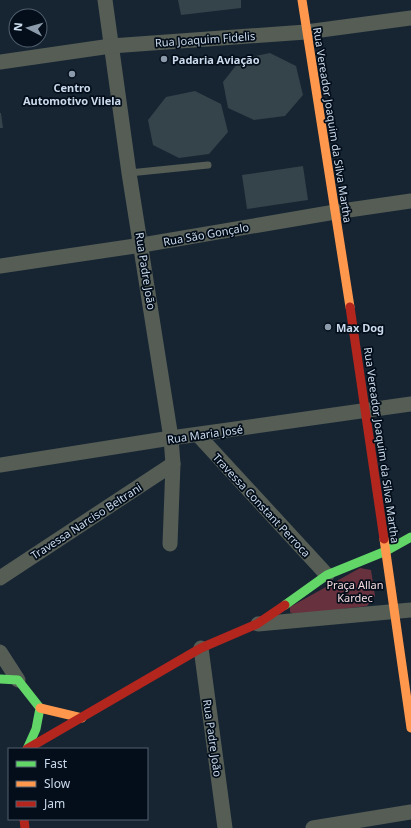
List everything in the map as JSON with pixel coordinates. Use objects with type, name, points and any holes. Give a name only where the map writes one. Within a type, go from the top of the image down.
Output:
[{"type":"street","name":"Rua Padre João","points":[[105,0],[110,46],[129,173],[142,245],[171,438],[173,464],[170,544]]},
{"type":"street","name":"Rua Vereador Joaquim da Silva Martha","points":[[302,0],[366,411],[411,728]]},
{"type":"street","name":"Rua Joaquim Fidelis","points":[[0,62],[110,46],[306,32],[411,18]]},
{"type":"street","name":"Rua São Gonçalo","points":[[0,266],[142,245],[334,212],[411,201]]},
{"type":"street","name":"Rua Maria José","points":[[0,465],[171,438],[411,404]]},
{"type":"street","name":"Travessa Constant Perroca","points":[[198,435],[326,575]]},
{"type":"street","name":"Travessa Narciso Beltrani","points":[[0,578],[173,464]]},
{"type":"street","points":[[29,748],[201,648],[257,624],[326,575],[386,551],[411,538]]},
{"type":"street","points":[[257,624],[411,610]]},
{"type":"street","name":"Rua Padre João","points":[[201,648],[225,828]]},
{"type":"street","points":[[0,652],[18,680],[40,708],[40,718],[36,732],[28,748]]},
{"type":"street","points":[[0,679],[18,680]]},
{"type":"street","points":[[40,708],[82,718]]},
{"type":"street","points":[[313,828],[411,812]]},
{"type":"lane","points":[[129,173],[208,165]]},
{"type":"green space","name":"Praça Allan Kardec","points":[[360,568],[371,570],[375,596],[367,606],[295,615],[290,612],[290,607]]},
{"type":"building","points":[[178,0],[241,0],[241,8],[181,15]]},
{"type":"building","points":[[270,53],[296,66],[303,95],[285,116],[254,120],[228,108],[223,82],[241,59]]},
{"type":"building","points":[[195,91],[221,104],[228,132],[209,154],[179,158],[153,145],[148,120],[166,97]]},
{"type":"building","points":[[1,113],[3,128],[0,128]]},
{"type":"building","points":[[303,166],[308,200],[247,209],[242,175]]},
{"type":"traffic: fast","points":[[285,605],[327,575],[386,551],[411,537]]},
{"type":"traffic: fast","points":[[0,679],[18,680],[40,708],[36,729],[27,748]]},
{"type":"traffic: slow","points":[[302,0],[350,307]]},
{"type":"traffic: slow","points":[[384,539],[411,728]]},
{"type":"traffic: slow","points":[[40,708],[82,718]]},
{"type":"traffic: jam","points":[[350,307],[384,539]]},
{"type":"traffic: jam","points":[[29,748],[201,648],[257,624],[285,605]]},
{"type":"traffic: jam","points":[[24,820],[25,828]]},
{"type":"place","name":"Padaria Aviação","points":[[164,59]]},
{"type":"place","name":"Centro Automotivo Vilela","points":[[72,74]]},
{"type":"place","name":"Max Dog","points":[[328,327]]}]
